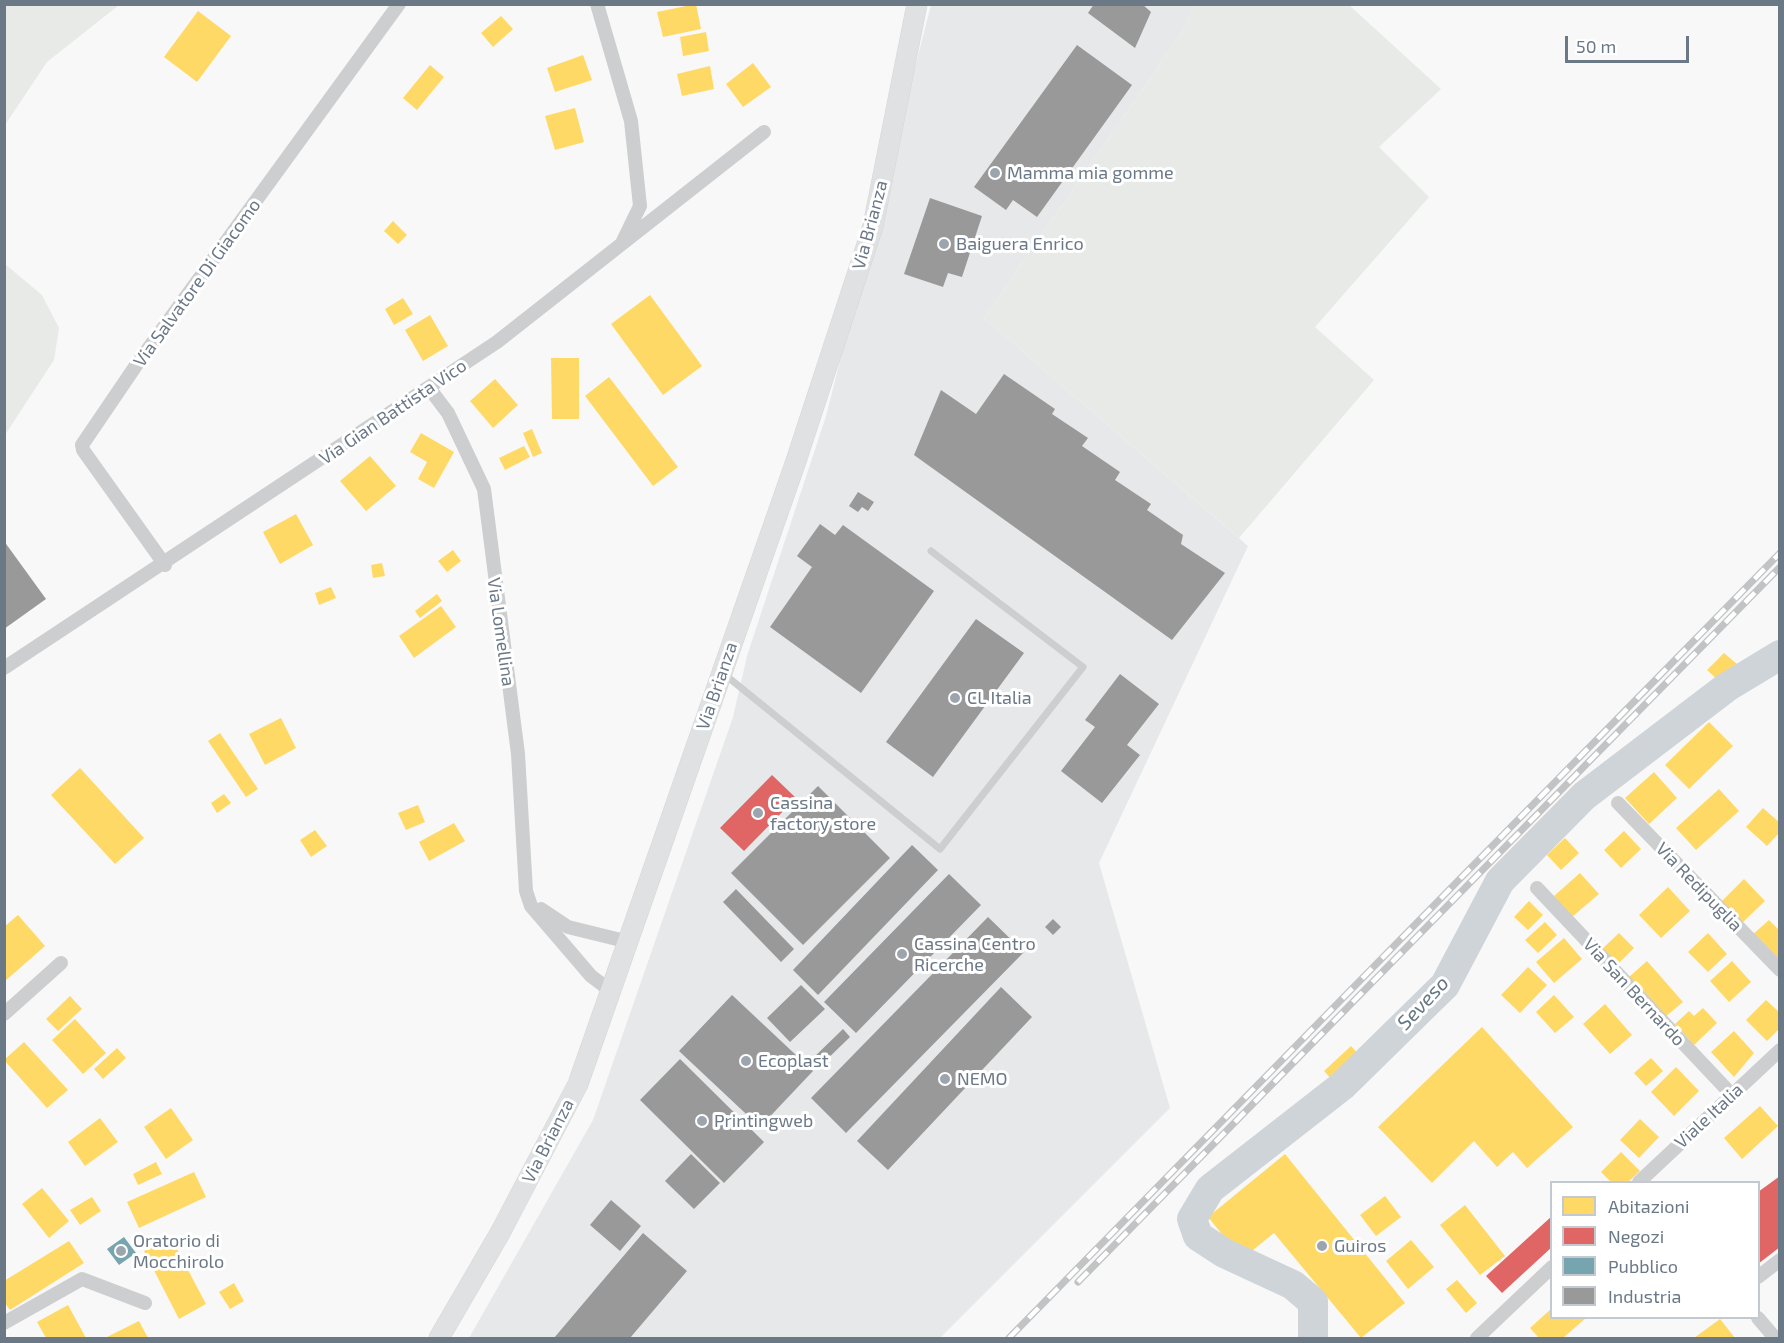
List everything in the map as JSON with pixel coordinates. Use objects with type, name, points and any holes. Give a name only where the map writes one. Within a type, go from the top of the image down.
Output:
[{"type":"street","name":"Via Salvatore Di Giacomo","points":[[165,565],[83,450],[82,445],[137,364],[399,4]]},
{"type":"street","points":[[597,4],[632,122],[640,206],[621,245]]},
{"type":"street","name":"Via Brianza","points":[[440,1338],[500,1233],[578,1084],[629,942],[795,464],[873,226],[917,4]]},
{"type":"street","name":"Via Gian Battista Vico","points":[[4,668],[165,565],[497,342],[764,132]]},
{"type":"street","name":"Via Lomellina","points":[[429,388],[448,413],[484,489],[518,754],[526,891],[531,906],[591,976],[611,991]]},
{"type":"street","name":"Via Redipuglia","points":[[1618,803],[1779,970]]},
{"type":"street","name":"Via San Bernardo","points":[[1537,888],[1732,1095]]},
{"type":"street","points":[[526,891],[541,909],[568,927],[629,942]]},
{"type":"street","points":[[4,1014],[61,963]]},
{"type":"street","name":"Viale Italia","points":[[1644,1181],[1779,1050]]},
{"type":"street","points":[[1760,1274],[1779,1260]]},
{"type":"street","points":[[1477,1338],[1550,1268]]},
{"type":"street","points":[[4,1323],[82,1280],[145,1303]]},
{"type":"street","points":[[1760,1319],[1775,1338]]},
{"type":"lane","points":[[722,672],[940,849],[1083,668],[931,551]]},
{"type":"shaded area","points":[[5,4],[119,5],[47,62],[5,125]]},
{"type":"shaded area","points":[[931,5],[1194,5],[1185,28],[984,318],[1248,546],[1099,863],[1170,1108],[940,1338],[469,1338],[593,1120],[733,717],[747,656],[826,416]]},
{"type":"shaded area","points":[[1194,5],[1349,5],[1441,89],[1379,147],[1429,197],[1315,327],[1374,380],[1239,538],[984,318],[1185,28]]},
{"type":"shaded area","points":[[5,264],[42,295],[59,328],[54,360],[5,435]]},
{"type":"building: Abitazioni","points":[[696,4],[701,29],[663,37],[657,12]]},
{"type":"building: Abitazioni","points":[[198,11],[231,36],[197,82],[164,57]]},
{"type":"building: Abitazioni","points":[[501,16],[513,29],[493,47],[481,33]]},
{"type":"building: Abitazioni","points":[[706,32],[709,51],[683,56],[680,37]]},
{"type":"building: Abitazioni","points":[[583,55],[592,80],[555,92],[547,68]]},
{"type":"building: Abitazioni","points":[[753,63],[771,87],[743,107],[726,84]]},
{"type":"building: Abitazioni","points":[[430,65],[444,77],[417,110],[403,98]]},
{"type":"building: Abitazioni","points":[[710,66],[714,89],[682,96],[677,74]]},
{"type":"building: Abitazioni","points":[[575,108],[584,142],[555,150],[545,116]]},
{"type":"building: Abitazioni","points":[[393,221],[407,235],[398,244],[384,231]]},
{"type":"building: Abitazioni","points":[[650,295],[702,366],[663,395],[611,324]]},
{"type":"building: Abitazioni","points":[[403,298],[413,314],[394,325],[385,309]]},
{"type":"building: Abitazioni","points":[[430,315],[448,346],[423,361],[405,330]]},
{"type":"building: Abitazioni","points":[[551,358],[579,358],[579,419],[552,419]]},
{"type":"building: Abitazioni","points":[[609,377],[678,467],[653,486],[585,396]]},
{"type":"building: Abitazioni","points":[[495,379],[518,405],[493,428],[470,401]]},
{"type":"building: Abitazioni","points":[[532,429],[542,453],[533,457],[523,433]]},
{"type":"building: Abitazioni","points":[[421,433],[454,452],[434,488],[418,479],[427,462],[410,452]]},
{"type":"building: Abitazioni","points":[[524,446],[530,457],[505,470],[499,458]]},
{"type":"building: Abitazioni","points":[[370,456],[396,486],[366,511],[340,481]]},
{"type":"building: Abitazioni","points":[[296,514],[313,545],[280,564],[263,532]]},
{"type":"building: Abitazioni","points":[[453,550],[461,561],[447,572],[438,561]]},
{"type":"building: Abitazioni","points":[[382,563],[385,576],[373,578],[371,565]]},
{"type":"building: Abitazioni","points":[[331,587],[336,598],[319,605],[315,593]]},
{"type":"building: Abitazioni","points":[[437,594],[442,601],[420,618],[415,611]]},
{"type":"building: Abitazioni","points":[[441,606],[456,627],[414,658],[399,636]]},
{"type":"building: Abitazioni","points":[[1724,653],[1737,664],[1720,682],[1707,670]]},
{"type":"building: Abitazioni","points":[[281,718],[296,748],[265,765],[249,734]]},
{"type":"building: Abitazioni","points":[[1709,722],[1733,746],[1689,789],[1665,765]]},
{"type":"building: Abitazioni","points":[[220,733],[258,789],[246,797],[208,741]]},
{"type":"building: Abitazioni","points":[[80,768],[144,838],[115,864],[51,795]]},
{"type":"building: Abitazioni","points":[[1654,772],[1677,798],[1649,824],[1625,798]]},
{"type":"building: Abitazioni","points":[[1719,789],[1739,811],[1696,850],[1676,828]]},
{"type":"building: Abitazioni","points":[[224,794],[231,803],[217,813],[211,803]]},
{"type":"building: Abitazioni","points":[[418,805],[425,822],[406,830],[398,813]]},
{"type":"building: Abitazioni","points":[[1763,808],[1780,823],[1780,832],[1767,846],[1746,827]]},
{"type":"building: Abitazioni","points":[[454,823],[465,841],[429,861],[419,842]]},
{"type":"building: Abitazioni","points":[[315,830],[327,846],[311,857],[300,840]]},
{"type":"building: Abitazioni","points":[[1624,831],[1641,849],[1621,868],[1604,850]]},
{"type":"building: Abitazioni","points":[[1565,838],[1579,853],[1561,870],[1547,855]]},
{"type":"building: Abitazioni","points":[[1580,873],[1599,894],[1572,917],[1554,896]]},
{"type":"building: Abitazioni","points":[[1744,879],[1765,901],[1742,923],[1721,902]]},
{"type":"building: Abitazioni","points":[[1668,887],[1690,911],[1661,938],[1639,915]]},
{"type":"building: Abitazioni","points":[[1529,901],[1543,915],[1528,930],[1514,917]]},
{"type":"building: Abitazioni","points":[[18,915],[45,946],[4,982],[4,927]]},
{"type":"building: Abitazioni","points":[[1769,920],[1780,931],[1780,966],[1751,936]]},
{"type":"building: Abitazioni","points":[[1545,922],[1557,935],[1538,953],[1525,940]]},
{"type":"building: Abitazioni","points":[[1619,933],[1634,948],[1616,966],[1601,950]]},
{"type":"building: Abitazioni","points":[[1708,933],[1727,954],[1708,972],[1688,952]]},
{"type":"building: Abitazioni","points":[[1564,938],[1582,959],[1554,983],[1536,962]]},
{"type":"building: Abitazioni","points":[[1647,961],[1683,1002],[1664,1018],[1629,977]]},
{"type":"building: Abitazioni","points":[[1732,961],[1751,982],[1729,1002],[1710,981]]},
{"type":"building: Abitazioni","points":[[1528,967],[1547,985],[1520,1013],[1501,995]]},
{"type":"building: Abitazioni","points":[[1554,995],[1574,1017],[1555,1033],[1536,1012]]},
{"type":"building: Abitazioni","points":[[70,996],[82,1009],[58,1031],[46,1019]]},
{"type":"building: Abitazioni","points":[[1766,1000],[1780,1013],[1780,1028],[1767,1041],[1746,1020]]},
{"type":"building: Abitazioni","points":[[1605,1004],[1632,1035],[1610,1054],[1583,1024]]},
{"type":"building: Abitazioni","points":[[1703,1008],[1717,1023],[1694,1045],[1675,1024],[1689,1011],[1694,1016]]},
{"type":"building: Abitazioni","points":[[75,1019],[106,1053],[83,1074],[52,1040]]},
{"type":"building: Abitazioni","points":[[1482,1027],[1573,1127],[1527,1168],[1513,1152],[1497,1167],[1474,1141],[1432,1183],[1378,1127]]},
{"type":"building: Abitazioni","points":[[1734,1031],[1754,1053],[1734,1077],[1711,1052]]},
{"type":"building: Abitazioni","points":[[24,1042],[68,1090],[47,1108],[4,1060]]},
{"type":"building: Abitazioni","points":[[1351,1046],[1360,1056],[1332,1080],[1324,1071]]},
{"type":"building: Abitazioni","points":[[117,1048],[126,1058],[103,1079],[94,1069]]},
{"type":"building: Abitazioni","points":[[1651,1058],[1663,1071],[1646,1086],[1634,1073]]},
{"type":"building: Abitazioni","points":[[1676,1067],[1699,1091],[1674,1116],[1651,1092]]},
{"type":"building: Abitazioni","points":[[1760,1106],[1778,1126],[1742,1159],[1724,1138]]},
{"type":"building: Abitazioni","points":[[171,1108],[193,1140],[166,1159],[144,1127]]},
{"type":"building: Abitazioni","points":[[100,1118],[118,1142],[85,1166],[68,1142]]},
{"type":"building: Abitazioni","points":[[1640,1119],[1659,1137],[1639,1158],[1620,1140]]},
{"type":"building: Abitazioni","points":[[1621,1152],[1640,1171],[1629,1181],[1610,1181],[1601,1172]]},
{"type":"building: Abitazioni","name":"Guiros","points":[[1285,1154],[1405,1303],[1361,1338],[1274,1233],[1242,1259],[1208,1217]]},
{"type":"building: Abitazioni","points":[[156,1162],[162,1174],[138,1185],[133,1174]]},
{"type":"building: Abitazioni","points":[[194,1172],[206,1197],[139,1228],[127,1202]]},
{"type":"building: Abitazioni","points":[[42,1188],[69,1221],[49,1238],[22,1204]]},
{"type":"building: Abitazioni","points":[[1385,1196],[1401,1217],[1376,1236],[1360,1215]]},
{"type":"building: Abitazioni","points":[[92,1197],[101,1211],[80,1225],[70,1210]]},
{"type":"building: Abitazioni","points":[[1465,1205],[1505,1256],[1480,1275],[1440,1225]]},
{"type":"building: Abitazioni","points":[[170,1236],[206,1304],[179,1319],[144,1251]]},
{"type":"building: Abitazioni","points":[[1411,1240],[1434,1267],[1408,1289],[1386,1261]]},
{"type":"building: Abitazioni","points":[[69,1241],[84,1263],[10,1310],[4,1302],[4,1281]]},
{"type":"building: Abitazioni","points":[[1457,1280],[1477,1303],[1466,1313],[1446,1289]]},
{"type":"building: Abitazioni","points":[[234,1283],[244,1301],[230,1309],[219,1292]]},
{"type":"building: Abitazioni","points":[[68,1305],[86,1338],[46,1338],[37,1322]]},
{"type":"building: Abitazioni","points":[[1550,1310],[1550,1319],[1585,1319],[1563,1338],[1539,1338],[1530,1328]]},
{"type":"building: Abitazioni","points":[[1720,1319],[1735,1338],[1694,1338]]},
{"type":"building: Abitazioni","points":[[139,1321],[148,1338],[105,1338]]},
{"type":"building: Negozi","name":"Cassina factory store","points":[[772,775],[796,798],[744,851],[720,828]]},
{"type":"building: Negozi","points":[[1780,1176],[1780,1247],[1760,1262],[1760,1191]]},
{"type":"building: Negozi","points":[[1550,1218],[1550,1249],[1502,1293],[1486,1276]]},
{"type":"building: Pubblico","name":"Oratorio di Mocchirolo","points":[[124,1237],[136,1253],[119,1265],[107,1249]]},
{"type":"building: Industria","points":[[1094,4],[1142,4],[1151,12],[1135,48],[1088,13]]},
{"type":"building: Industria","points":[[1077,45],[1132,85],[1037,217],[1013,200],[1006,210],[974,187]]},
{"type":"building: Industria","name":"Baiguera Enrico","points":[[930,198],[982,216],[962,277],[948,273],[943,287],[904,274]]},
{"type":"building: Industria","points":[[1004,374],[1055,409],[1052,414],[1088,438],[1082,446],[1120,472],[1115,480],[1151,504],[1147,510],[1183,535],[1181,544],[1225,573],[1172,640],[914,455],[941,390],[976,414]]},
{"type":"building: Industria","points":[[858,492],[874,502],[868,511],[862,507],[858,512],[849,506]]},
{"type":"building: Industria","points":[[820,524],[835,535],[843,525],[934,591],[861,693],[770,627],[812,567],[797,556]]},
{"type":"building: Industria","points":[[4,541],[46,599],[4,629]]},
{"type":"building: Industria","name":"CL Italia","points":[[976,619],[1024,653],[933,777],[886,742]]},
{"type":"building: Industria","points":[[1120,674],[1159,704],[1127,745],[1140,755],[1102,803],[1061,771],[1095,727],[1085,720]]},
{"type":"building: Industria","points":[[818,786],[890,858],[803,945],[731,873]]},
{"type":"building: Industria","points":[[912,845],[938,870],[818,995],[793,970]]},
{"type":"building: Industria","name":"Cassina Centro Ricerche","points":[[949,874],[981,905],[856,1033],[824,1002]]},
{"type":"building: Industria","points":[[736,889],[794,949],[781,962],[723,902]]},
{"type":"building: Industria","points":[[988,917],[1024,952],[846,1133],[811,1098]]},
{"type":"building: Industria","points":[[1053,919],[1061,927],[1053,935],[1045,927]]},
{"type":"building: Industria","points":[[801,985],[825,1009],[790,1042],[767,1018]]},
{"type":"building: Industria","name":"NEMO","points":[[1001,987],[1032,1017],[888,1170],[857,1141]]},
{"type":"building: Industria","name":"Ecoplast","points":[[732,995],[813,1071],[760,1127],[679,1051]]},
{"type":"building: Industria","points":[[843,1029],[850,1037],[817,1069],[810,1061]]},
{"type":"building: Industria","name":"Printingweb","points":[[680,1059],[764,1142],[724,1183],[640,1100]]},
{"type":"building: Industria","points":[[691,1154],[720,1183],[694,1209],[665,1181]]},
{"type":"building: Industria","points":[[611,1200],[641,1226],[620,1251],[590,1225]]},
{"type":"building: Industria","points":[[643,1233],[687,1271],[630,1338],[554,1338]]},
{"type":"waterway","name":"Seveso","points":[[1313,1338],[1313,1302],[1293,1285],[1224,1253],[1198,1236],[1192,1219],[1210,1189],[1342,1086],[1445,985],[1500,881],[1584,796],[1727,687],[1780,655]]},
{"type":"railway","points":[[1009,1338],[1780,553]]},
{"type":"railway","points":[[1078,1282],[1780,567]]},
{"type":"place","name":"Mamma mia gomme","points":[[995,173]]},
{"type":"place","name":"Baiguera Enrico","points":[[944,244]]},
{"type":"place","name":"CL Italia","points":[[955,698]]},
{"type":"place","name":"Cassina factory store","points":[[758,813]]},
{"type":"place","name":"Cassina Centro Ricerche","points":[[902,954]]},
{"type":"place","name":"Ecoplast","points":[[746,1061]]},
{"type":"place","name":"NEMO","points":[[945,1079]]},
{"type":"place","name":"Printingweb","points":[[702,1121]]},
{"type":"place","name":"Guiros","points":[[1322,1246]]},
{"type":"place","name":"Oratorio di Mocchirolo","points":[[121,1251]]}]
